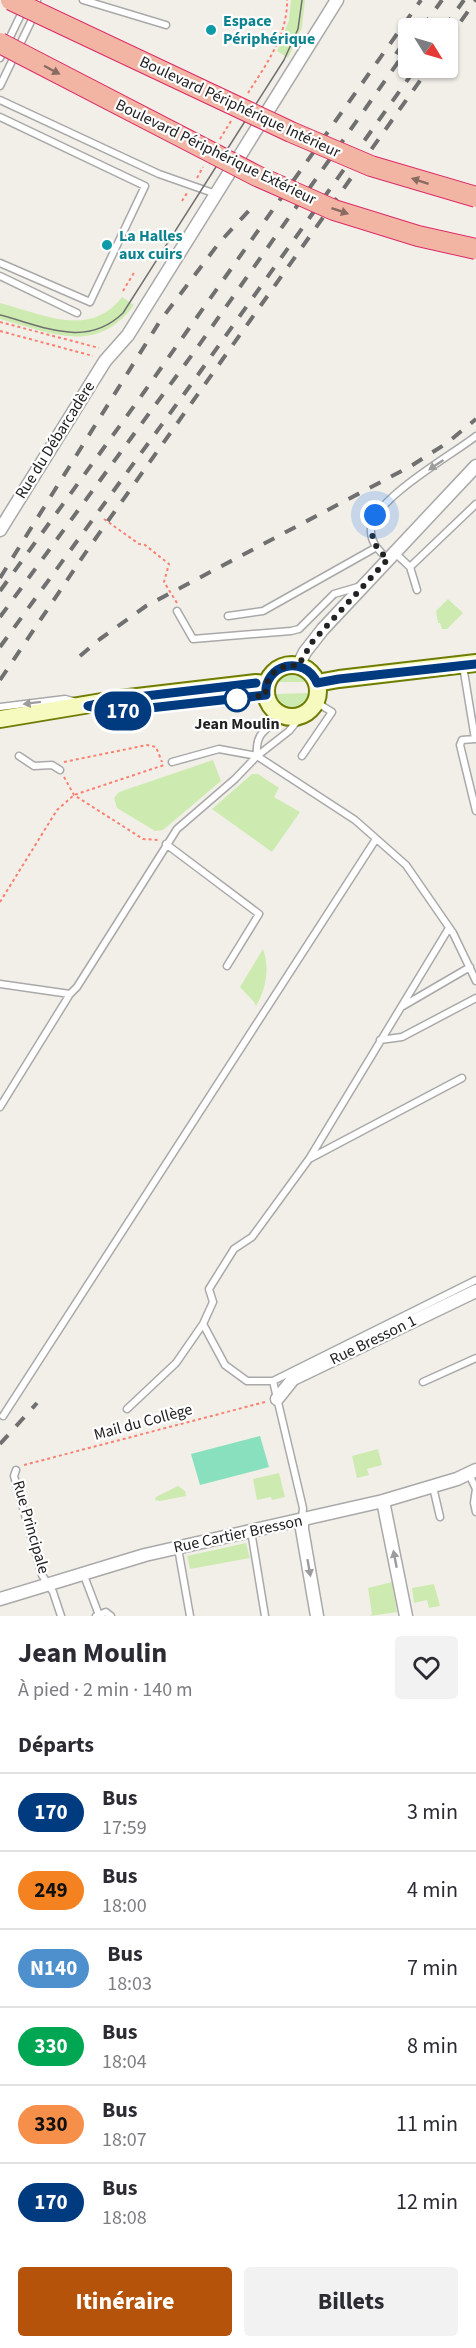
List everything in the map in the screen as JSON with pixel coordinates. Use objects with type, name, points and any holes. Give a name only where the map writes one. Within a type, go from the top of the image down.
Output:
[{"type":"highway","name":"Boulevard Périphérique Intérieur","points":[[11,0],[271,123],[361,162],[450,191],[476,197]]},
{"type":"highway","name":"Boulevard Périphérique Extérieur","points":[[0,42],[257,176],[334,210],[418,236],[476,249]]},
{"type":"main road","points":[[317,683],[472,662]]},
{"type":"main road","points":[[288,665],[298,666],[310,672],[317,683],[316,702],[302,715],[292,718],[282,716],[271,708],[266,690],[270,677],[278,669],[288,665]]},
{"type":"main road","points":[[0,719],[120,699],[256,683],[266,690]]},
{"type":"street","name":"Rue du Débarcadère","points":[[0,530],[109,356],[128,335],[338,0]]},
{"type":"street","points":[[298,666],[313,641],[476,466]]},
{"type":"street","name":"Rue Bresson 1","points":[[277,1399],[293,1379],[476,1291]]},
{"type":"street","name":"Rue Cartier Bresson","points":[[0,1599],[178,1547],[383,1501],[473,1472]]},
{"type":"street","points":[[383,1501],[406,1616]]},
{"type":"street","points":[[302,1520],[317,1616]]},
{"type":"lane","points":[[0,58],[28,0]]},
{"type":"lane","points":[[0,86],[37,9],[37,0]]},
{"type":"lane","points":[[83,0],[166,25]]},
{"type":"lane","points":[[0,100],[159,174],[216,194]]},
{"type":"lane","points":[[0,117],[145,186],[90,302],[0,263]]},
{"type":"lane","points":[[0,276],[77,313]]},
{"type":"lane","points":[[417,590],[410,567],[375,548],[370,530],[375,515],[396,494],[476,436]]},
{"type":"lane","points":[[410,567],[476,504]]},
{"type":"lane","points":[[228,616],[263,611],[375,548]]},
{"type":"lane","points":[[177,611],[193,639],[291,631],[298,629],[334,594],[362,586]]},
{"type":"lane","points":[[472,662],[475,740],[462,740],[460,745],[476,811]]},
{"type":"lane","points":[[0,707],[65,699],[88,706]]},
{"type":"lane","points":[[302,756],[332,712],[316,702]]},
{"type":"lane","points":[[0,1107],[177,829],[235,779],[257,756],[289,731],[302,715]]},
{"type":"lane","points":[[257,756],[256,743],[260,734],[282,716]]},
{"type":"lane","points":[[172,762],[219,749],[257,756],[355,820],[406,865],[449,928],[476,981]]},
{"type":"lane","points":[[19,756],[34,766],[52,765],[60,770]]},
{"type":"lane","points":[[3,1416],[376,838]]},
{"type":"lane","points":[[166,844],[259,914],[227,966]]},
{"type":"lane","points":[[128,1409],[176,1363],[203,1324],[213,1302],[209,1289],[234,1249],[252,1237],[309,1159],[449,928]]},
{"type":"lane","points":[[401,1007],[470,967]]},
{"type":"lane","points":[[0,984],[70,994]]},
{"type":"lane","points":[[380,1040],[402,1037],[476,998]]},
{"type":"lane","points":[[309,1159],[462,1078]]},
{"type":"lane","points":[[203,1324],[225,1365],[247,1381],[273,1381],[476,1280]]},
{"type":"lane","points":[[423,1382],[476,1358]]},
{"type":"lane","points":[[273,1381],[303,1508],[302,1520]]},
{"type":"lane","name":"Rue Principale","points":[[16,1470],[14,1476],[42,1575],[49,1584],[61,1616]]},
{"type":"lane","points":[[473,1472],[476,1512]]},
{"type":"lane","points":[[433,1486],[440,1517]]},
{"type":"lane","points":[[251,1531],[265,1616]]},
{"type":"lane","points":[[178,1547],[190,1616]]},
{"type":"lane","points":[[83,1573],[97,1615],[106,1612],[111,1616]]},
{"type":"path","points":[[123,291],[135,271]]},
{"type":"path","points":[[0,322],[91,346]]},
{"type":"path","points":[[0,332],[109,356]]},
{"type":"path","points":[[104,519],[140,544],[145,545],[169,564],[164,582],[179,607],[177,611]]},
{"type":"path","points":[[163,765],[156,747],[147,745],[63,762],[60,770],[74,795],[143,839],[155,839],[166,844]]},
{"type":"path","points":[[0,902],[57,810],[74,795],[172,762]]},
{"type":"path","name":"Mail du Collège","points":[[16,1470],[24,1465],[277,1399]]},
{"type":"green space","points":[[291,0],[305,0],[302,27],[288,58],[277,51],[289,20]]},
{"type":"green space","points":[[122,297],[134,305],[119,321],[104,331],[89,336],[55,334],[0,319],[0,303],[49,317],[80,320],[95,317],[109,310]]},
{"type":"green space","points":[[448,599],[463,613],[447,629],[442,629],[438,623],[436,611]]},
{"type":"green space","points":[[291,674],[301,677],[305,682],[278,682],[281,677]]},
{"type":"green space","points":[[310,693],[306,703],[298,708],[282,706],[276,694]]},
{"type":"green space","points":[[213,760],[221,781],[163,830],[155,831],[117,808],[114,798],[119,792]]},
{"type":"green space","points":[[252,774],[258,774],[279,788],[274,797],[300,812],[272,852],[212,809]]},
{"type":"green space","points":[[263,949],[266,978],[256,1006],[240,987]]},
{"type":"green space","points":[[260,1436],[269,1467],[200,1485],[191,1454]]},
{"type":"green space","points":[[378,1449],[382,1465],[367,1469],[369,1475],[357,1478],[352,1456]]},
{"type":"green space","points":[[279,1473],[285,1497],[257,1500],[253,1479]]},
{"type":"green space","points":[[178,1486],[185,1491],[186,1496],[155,1500],[156,1497]]},
{"type":"green space","points":[[246,1543],[250,1558],[190,1569],[187,1556]]},
{"type":"green space","points":[[392,1582],[397,1612],[370,1616],[372,1614],[368,1588]]},
{"type":"green space","points":[[434,1584],[440,1606],[429,1608],[427,1600],[414,1603],[412,1588]]},
{"type":"tram line","points":[[0,315],[48,329],[79,332],[94,330],[109,324],[123,313],[284,60],[298,29],[302,0]]},
{"type":"railway","points":[[0,591],[137,402],[421,0]]},
{"type":"railway","points":[[429,18],[442,0]]},
{"type":"railway","points":[[451,18],[464,0]]},
{"type":"railway","points":[[458,25],[476,0]]},
{"type":"railway","points":[[0,617],[197,348],[398,62]]},
{"type":"railway","points":[[0,647],[195,379],[409,78]]},
{"type":"railway","points":[[0,680],[86,552],[422,78]]},
{"type":"railway","points":[[0,578],[160,321],[219,243],[255,204]]},
{"type":"railway","points":[[80,656],[146,606],[411,466],[447,443],[476,419]]},
{"type":"railway","points":[[0,1444],[37,1403]]},
{"type":"bus line","name":"170","points":[[256,683],[120,699],[88,706],[114,712],[266,695],[266,684],[272,674],[288,665],[304,668],[312,674],[317,683],[476,664]]},
{"type":"place","name":"Espace Périphérique","points":[[211,30]]},
{"type":"place","name":"La Halles aux cuirs","points":[[107,245]]},
{"type":"place","name":"Jean Moulin","points":[[237,699]]},
{"type":"route","points":[[237,699],[266,695],[268,681],[275,671],[284,666],[298,666],[313,641],[388,559],[375,548],[370,530],[375,515]]}]
